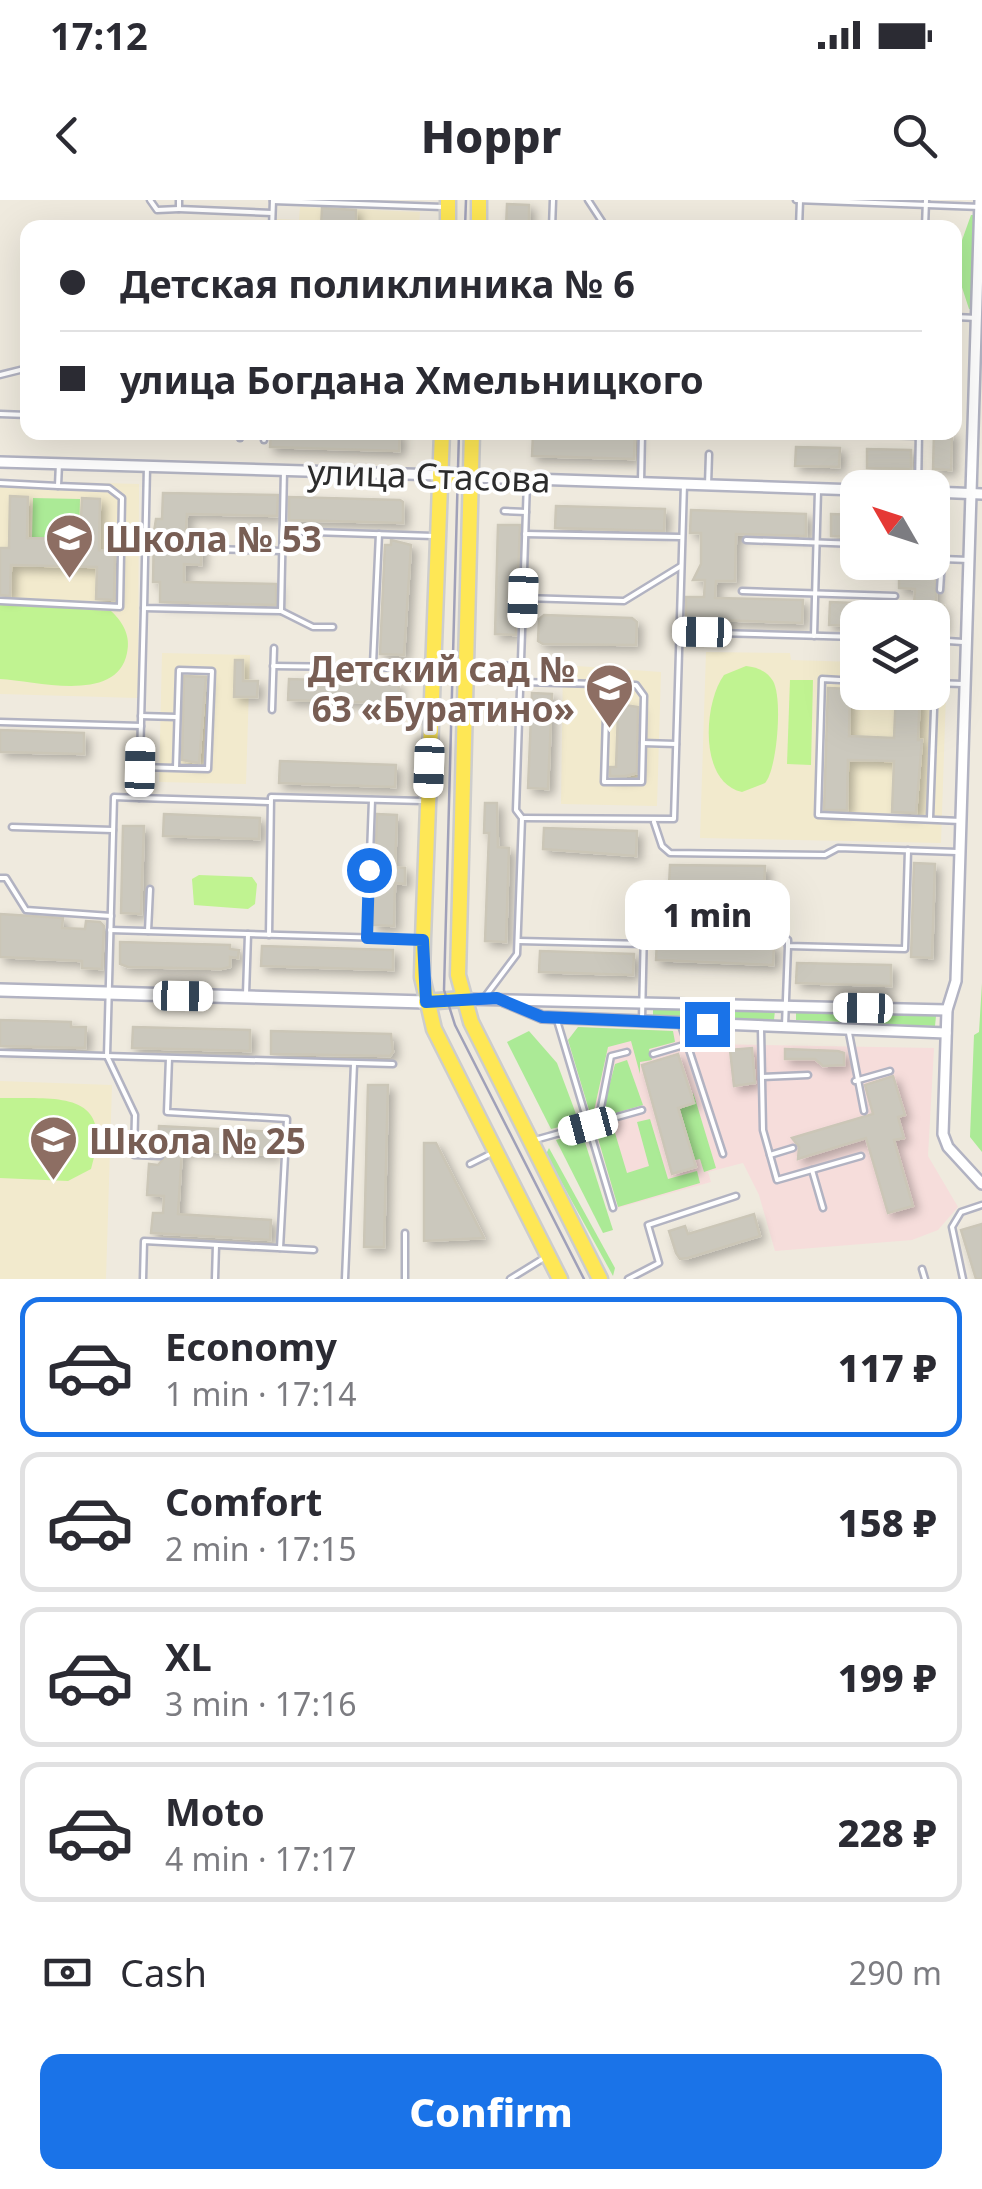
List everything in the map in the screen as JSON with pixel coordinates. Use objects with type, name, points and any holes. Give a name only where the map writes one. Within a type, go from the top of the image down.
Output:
[{"type":"main road","points":[[442,440],[423,940],[426,1002],[446,1056],[560,1279]]},
{"type":"main road","points":[[472,440],[457,954],[462,999],[600,1279]]},
{"type":"main road","name":"улица Стасова","points":[[440,475],[471,477]]},
{"type":"main road","points":[[426,1002],[462,999]]},
{"type":"street","points":[[980,204],[977,494],[969,560],[956,982],[947,1010],[943,1134],[948,1147],[982,1184]]},
{"type":"street","name":"улица Стасова","points":[[0,462],[440,475]]},
{"type":"street","name":"улица Стасова","points":[[471,477],[840,489]]},
{"type":"street","points":[[950,493],[977,494]]},
{"type":"street","points":[[0,990],[426,1002]]},
{"type":"street","points":[[497,998],[542,1017],[946,1033]]},
{"type":"street","points":[[462,999],[947,1010]]},
{"type":"lane","points":[[150,200],[157,210],[272,213]]},
{"type":"lane","points":[[179,209],[180,200]]},
{"type":"lane","points":[[798,200],[980,204]]},
{"type":"lane","points":[[272,220],[273,201],[448,204]]},
{"type":"lane","points":[[962,318],[976,318]]},
{"type":"lane","points":[[640,482],[642,440]]},
{"type":"lane","points":[[919,470],[920,440]]},
{"type":"lane","points":[[708,485],[709,454]]},
{"type":"lane","points":[[58,463],[58,486]]},
{"type":"lane","points":[[139,798],[147,466]]},
{"type":"lane","points":[[281,611],[284,470]]},
{"type":"lane","points":[[484,998],[518,954],[522,818],[516,810],[527,478]]},
{"type":"lane","points":[[0,483],[109,488],[122,498],[120,607],[0,601]]},
{"type":"lane","points":[[522,818],[654,822],[674,819],[684,484]]},
{"type":"lane","points":[[814,636],[818,488]]},
{"type":"lane","points":[[504,512],[526,512]]},
{"type":"lane","points":[[283,531],[438,536]]},
{"type":"lane","points":[[373,666],[379,534]]},
{"type":"lane","points":[[525,534],[682,537]]},
{"type":"lane","points":[[746,540],[840,544]]},
{"type":"lane","points":[[210,549],[283,551]]},
{"type":"lane","points":[[940,590],[942,559],[969,560]]},
{"type":"lane","points":[[523,598],[624,601],[682,566]]},
{"type":"lane","points":[[742,591],[896,596]]},
{"type":"lane","points":[[144,608],[281,611],[313,627],[333,628]]},
{"type":"lane","points":[[680,632],[840,637]]},
{"type":"lane","points":[[950,641],[967,642]]},
{"type":"lane","points":[[272,710],[274,648]]},
{"type":"lane","points":[[466,664],[521,666]]},
{"type":"lane","points":[[273,666],[433,668]]},
{"type":"lane","points":[[140,767],[176,768],[208,768],[212,671],[180,670],[176,768]]},
{"type":"lane","points":[[840,680],[822,679],[818,815],[961,821]]},
{"type":"lane","points":[[520,682],[607,684],[636,685],[644,696],[642,782],[604,782],[607,684]]},
{"type":"lane","points":[[950,684],[966,684]]},
{"type":"lane","points":[[930,820],[933,710]]},
{"type":"lane","points":[[141,716],[178,717]]},
{"type":"lane","points":[[0,722],[141,726]]},
{"type":"lane","points":[[643,742],[676,744]]},
{"type":"lane","points":[[160,1156],[134,1155],[135,1115],[107,1056],[114,797],[271,802]]},
{"type":"lane","points":[[269,935],[271,797],[428,802]]},
{"type":"lane","points":[[367,938],[372,800]]},
{"type":"lane","points":[[654,822],[662,846],[670,853],[825,856],[838,848],[960,852]]},
{"type":"lane","points":[[12,827],[113,830]]},
{"type":"lane","points":[[788,946],[905,950],[908,850]]},
{"type":"lane","points":[[0,878],[6,878],[26,910],[111,916]]},
{"type":"lane","points":[[148,931],[150,889]]},
{"type":"lane","points":[[642,1021],[644,928],[778,933],[788,946],[784,1026]]},
{"type":"lane","points":[[110,930],[423,940]]},
{"type":"lane","points":[[246,998],[248,934]]},
{"type":"lane","points":[[518,941],[644,944]]},
{"type":"lane","points":[[556,1018],[613,1208]]},
{"type":"lane","points":[[680,1022],[723,1154]]},
{"type":"lane","points":[[761,1026],[763,1130],[777,1180],[860,1156]]},
{"type":"lane","points":[[849,1029],[855,1081],[864,1111]]},
{"type":"lane","points":[[653,1054],[688,1044]]},
{"type":"lane","points":[[598,1123],[611,1056],[627,1052]]},
{"type":"lane","points":[[0,1053],[394,1064]]},
{"type":"lane","points":[[169,1058],[168,1112],[286,1118],[280,1248]]},
{"type":"lane","points":[[345,1279],[354,1063]]},
{"type":"lane","points":[[855,1081],[890,1071]]},
{"type":"lane","points":[[762,1077],[808,1075]]},
{"type":"lane","points":[[531,1141],[642,1110]]},
{"type":"lane","points":[[770,1155],[792,1148]]},
{"type":"lane","points":[[470,1164],[494,1152]]},
{"type":"lane","points":[[812,1170],[823,1208]]},
{"type":"lane","points":[[628,1279],[660,1263],[648,1225],[736,1196]]},
{"type":"lane","points":[[962,1279],[952,1227],[961,1212],[982,1205]]},
{"type":"lane","points":[[405,1233],[405,1279]]},
{"type":"lane","points":[[143,1279],[144,1242],[314,1250]]},
{"type":"lane","points":[[215,1279],[216,1245]]},
{"type":"lane","points":[[510,1279],[548,1255]]},
{"type":"lane","points":[[922,1269],[925,1279]]},
{"type":"shaded area","points":[[300,207],[420,212],[419,220],[299,220]]},
{"type":"shaded area","name":"Школа № 53","points":[[0,480],[139,484],[138,698],[0,694]]},
{"type":"shaded area","points":[[706,652],[790,653],[791,660],[840,661],[840,710],[945,710],[941,843],[700,838]]},
{"type":"shaded area","points":[[162,653],[250,655],[246,784],[159,782]]},
{"type":"shaded area","name":"Детский сад № 63 «Буратино»","points":[[563,665],[661,672],[657,806],[561,804]]},
{"type":"shaded area","points":[[578,1027],[702,1032],[706,1044],[934,1048],[928,1156],[958,1207],[938,1230],[912,1240],[775,1251],[759,1195],[743,1163],[708,1172],[711,1182],[618,1208],[568,1040]]},
{"type":"shaded area","name":"Школа № 25","points":[[0,1081],[112,1085],[106,1279],[0,1279]]},
{"type":"green space","points":[[971,215],[976,215],[974,310],[969,309],[962,287],[962,240]]},
{"type":"green space","points":[[33,498],[80,499],[79,539],[32,538]]},
{"type":"green space","points":[[0,604],[111,611],[128,641],[120,669],[108,679],[73,686],[0,679]]},
{"type":"green space","points":[[746,666],[761,670],[773,681],[778,717],[769,776],[765,783],[742,792],[728,786],[718,774],[712,759],[709,722],[724,675]]},
{"type":"green space","points":[[790,680],[813,680],[811,765],[787,764]]},
{"type":"green space","points":[[199,875],[252,877],[257,884],[255,904],[248,909],[194,905],[192,879]]},
{"type":"green space","points":[[982,983],[982,1152],[970,1137],[974,1035],[979,1032]]},
{"type":"green space","points":[[653,1006],[775,1010],[774,1020],[653,1016]]},
{"type":"green space","points":[[796,1011],[936,1016],[935,1026],[796,1020]]},
{"type":"green space","points":[[578,1027],[673,1031],[675,1042],[649,1049],[652,1060],[640,1062],[640,1074],[631,1041],[608,1047],[592,1120],[568,1040]]},
{"type":"green space","points":[[529,1031],[557,1063],[579,1122],[551,1129],[507,1042]]},
{"type":"green space","points":[[627,1060],[643,1105],[609,1115],[604,1106],[615,1064]]},
{"type":"green space","points":[[693,1092],[716,1168],[704,1172],[700,1159],[695,1160],[680,1109],[694,1104]]},
{"type":"green space","points":[[0,1098],[60,1100],[88,1112],[95,1124],[97,1143],[91,1169],[68,1181],[0,1178]]},
{"type":"green space","points":[[650,1119],[668,1179],[697,1171],[700,1183],[618,1207],[595,1128],[612,1123],[627,1173],[649,1166],[637,1122]]},
{"type":"green space","points":[[582,1133],[613,1230],[603,1233],[556,1140]]},
{"type":"green space","points":[[549,1148],[615,1268],[613,1276],[546,1154]]},
{"type":"building","points":[[507,204],[529,205],[529,220],[506,220]]},
{"type":"building","points":[[322,208],[356,210],[356,220],[321,220]]},
{"type":"building","points":[[270,440],[400,440],[399,451],[270,447]]},
{"type":"building","points":[[533,440],[635,440],[634,459],[532,456]]},
{"type":"building","points":[[934,440],[952,440],[951,470],[933,469]]},
{"type":"building","points":[[796,447],[840,448],[839,467],[795,466]]},
{"type":"building","points":[[867,449],[911,450],[911,469],[867,468]]},
{"type":"building","points":[[163,493],[278,495],[277,516],[187,514],[186,531],[202,532],[201,565],[184,564],[184,582],[276,584],[276,605],[160,602],[160,582],[153,582],[154,532],[156,519],[162,519]]},
{"type":"building","points":[[10,496],[28,497],[27,538],[80,539],[82,498],[100,499],[99,550],[115,551],[114,600],[96,599],[97,567],[11,565],[10,596],[0,595],[0,548],[9,548]]},
{"type":"building","points":[[289,497],[400,500],[403,523],[289,520]]},
{"type":"building","points":[[556,506],[665,509],[664,531],[555,528]]},
{"type":"building","points":[[691,510],[806,514],[806,536],[736,534],[735,581],[716,581],[715,598],[803,600],[802,623],[686,619],[686,597],[704,597],[705,580],[693,580],[701,564],[701,533],[690,533]]},
{"type":"building","points":[[831,514],[840,514],[840,536],[831,536]]},
{"type":"building","points":[[498,525],[520,525],[516,635],[495,634]]},
{"type":"building","points":[[391,540],[411,545],[404,655],[380,654],[385,545],[391,545]]},
{"type":"building","points":[[899,580],[936,580],[936,600],[914,600],[915,589],[899,588]]},
{"type":"building","points":[[830,602],[840,602],[840,625],[829,625]]},
{"type":"building","points":[[544,615],[632,618],[637,622],[636,645],[543,644],[538,641],[539,619]]},
{"type":"building","points":[[235,660],[243,660],[243,681],[258,681],[257,697],[234,697]]},
{"type":"building","points":[[184,676],[206,677],[199,763],[182,760]]},
{"type":"building","points":[[289,679],[399,683],[398,703],[288,700]]},
{"type":"building","points":[[828,688],[840,689],[840,710],[850,710],[849,736],[894,738],[895,710],[919,710],[918,740],[922,740],[916,813],[892,812],[894,761],[848,760],[847,810],[824,810]]},
{"type":"building","points":[[532,693],[552,694],[548,789],[528,788]]},
{"type":"building","points":[[612,703],[638,707],[637,773],[626,776],[610,776],[610,767],[616,767],[618,713],[612,713]]},
{"type":"building","points":[[0,730],[84,733],[84,754],[0,752]]},
{"type":"building","points":[[280,761],[396,765],[395,787],[279,783]]},
{"type":"building","points":[[485,803],[497,803],[498,847],[509,848],[506,942],[485,941],[489,833],[484,833]]},
{"type":"building","points":[[164,814],[260,818],[259,839],[163,836]]},
{"type":"building","points":[[377,814],[397,815],[395,867],[405,868],[405,884],[395,883],[394,926],[373,925]]},
{"type":"building","points":[[123,826],[144,826],[141,914],[121,913]]},
{"type":"building","points":[[544,828],[637,831],[636,856],[543,849]]},
{"type":"building","points":[[914,863],[935,864],[932,958],[911,957]]},
{"type":"building","points":[[670,865],[765,866],[764,893],[753,892],[753,887],[669,886]]},
{"type":"building","points":[[0,914],[63,918],[62,928],[85,929],[86,921],[100,922],[104,926],[102,969],[82,968],[82,961],[0,957]]},
{"type":"building","points":[[657,940],[774,945],[773,965],[656,960]]},
{"type":"building","points":[[120,942],[230,945],[230,949],[239,950],[238,958],[230,957],[230,967],[221,969],[128,967],[120,964]]},
{"type":"building","points":[[262,946],[393,950],[393,970],[261,966]]},
{"type":"building","points":[[540,951],[634,954],[633,975],[539,972]]},
{"type":"building","points":[[797,963],[891,965],[891,986],[796,983]]},
{"type":"building","points":[[0,1020],[71,1022],[71,1027],[86,1027],[85,1048],[0,1046]]},
{"type":"building","points":[[133,1027],[250,1030],[250,1051],[132,1048]]},
{"type":"building","points":[[271,1031],[391,1034],[393,1052],[390,1056],[271,1054]]},
{"type":"building","points":[[752,1048],[755,1083],[734,1086],[730,1050]]},
{"type":"building","points":[[785,1049],[838,1051],[844,1053],[844,1065],[823,1066],[815,1059],[785,1059]]},
{"type":"building","points":[[678,1054],[694,1103],[678,1108],[696,1167],[672,1174],[642,1065]]},
{"type":"building","points":[[893,1076],[905,1115],[898,1117],[904,1138],[894,1140],[913,1206],[888,1213],[866,1138],[798,1159],[799,1147],[792,1138],[873,1114],[865,1085]]},
{"type":"building","points":[[368,1085],[388,1085],[384,1247],[364,1247]]},
{"type":"building","points":[[159,1126],[276,1132],[275,1155],[182,1150],[178,1214],[271,1220],[270,1240],[151,1233],[153,1213],[163,1213],[164,1196],[147,1195],[149,1164],[158,1165],[165,1157],[158,1150]]},
{"type":"building","points":[[424,1143],[436,1143],[484,1238],[424,1241]]},
{"type":"building","points":[[754,1214],[760,1236],[688,1258],[680,1259],[676,1253],[669,1231],[685,1226],[688,1234]]},
{"type":"building","points":[[982,1224],[982,1279],[976,1279],[961,1230]]},
{"type":"tram line","points":[[465,220],[466,200]]},
{"type":"tram line","points":[[459,440],[444,990],[455,1025],[584,1279]]},
{"type":"place","name":"Школа № 53","points":[[70,580]]},
{"type":"place","name":"Детский сад № 63 «Буратино»","points":[[610,730]]},
{"type":"place","name":"Школа № 25","points":[[54,1182]]},
{"type":"route","points":[[369,870],[367,938],[423,940],[426,1002],[497,998],[542,1017],[707,1024]]}]
